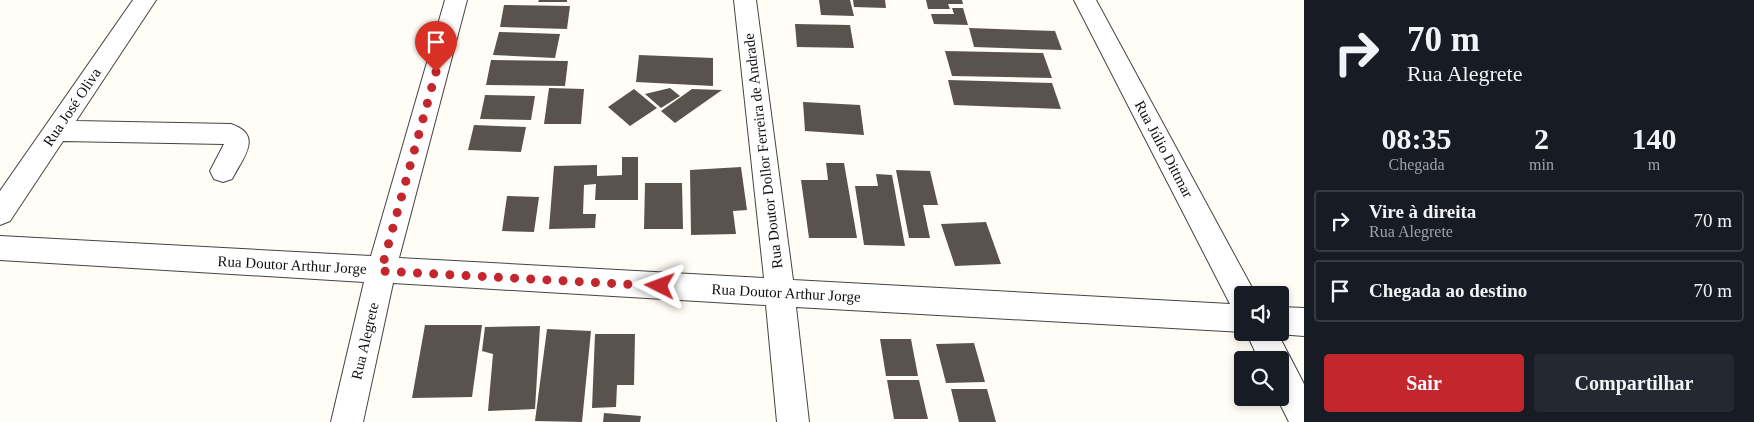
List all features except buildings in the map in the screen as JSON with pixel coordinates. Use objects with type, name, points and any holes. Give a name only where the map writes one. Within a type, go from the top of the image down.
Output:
[{"type":"street","name":"Rua José Oliva","points":[[0,213],[145,0]]},
{"type":"street","name":"Rua Alegrete","points":[[347,422],[381,271],[456,0]]},
{"type":"street","name":"Rua Doutor Dollor Ferreira de Andrade","points":[[745,0],[780,293],[793,422]]},
{"type":"street","name":"Rua Júlio Dittmar","points":[[1085,0],[1236,286]]},
{"type":"street","points":[[56,131],[231,134],[236,138],[237,146],[223,171]]},
{"type":"street","name":"Rua Doutor Arthur Jorge","points":[[0,248],[1234,319]]},
{"type":"street","points":[[1289,321],[1304,322]]},
{"type":"street","points":[[1289,388],[1304,417]]},
{"type":"route","points":[[436,72],[381,271],[660,286]]}]
